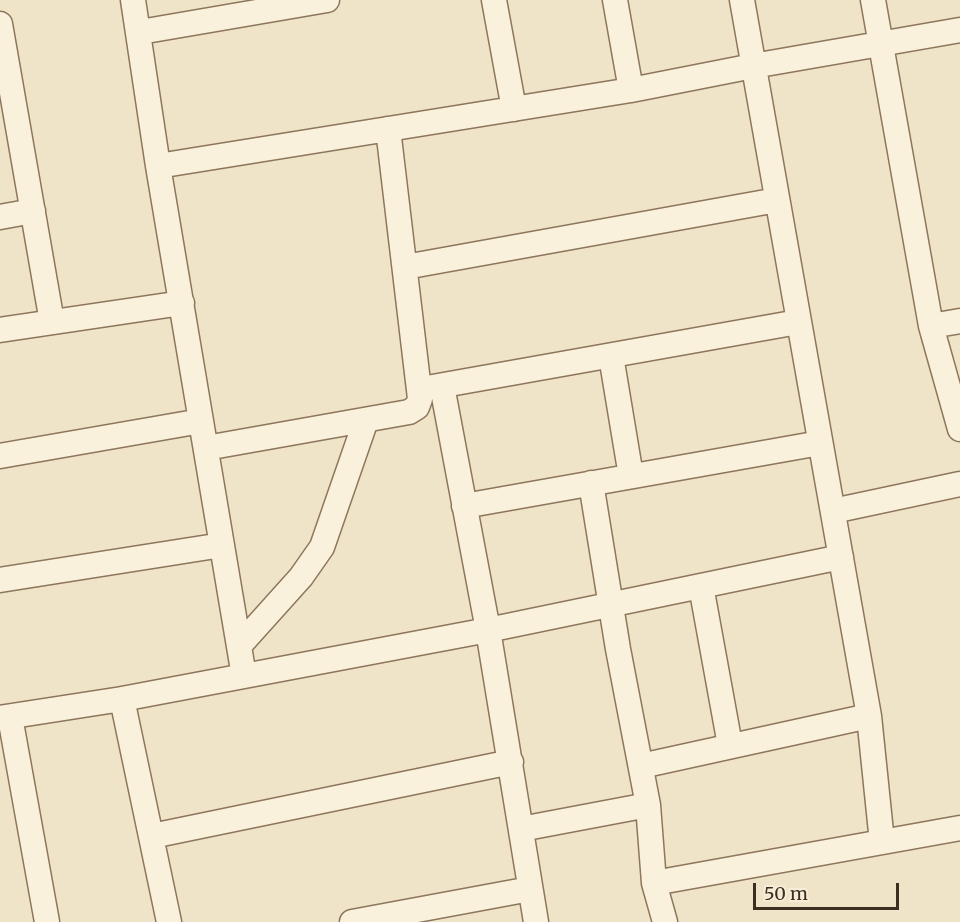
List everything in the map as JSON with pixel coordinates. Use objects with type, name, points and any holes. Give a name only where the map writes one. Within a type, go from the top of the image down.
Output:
[{"type":"street","points":[[133,0],[140,32],[158,166],[244,676]]},
{"type":"street","points":[[140,32],[327,0]]},
{"type":"street","points":[[494,0],[514,109]]},
{"type":"street","points":[[615,0],[631,90]]},
{"type":"street","points":[[742,0],[869,716],[882,842]]},
{"type":"street","points":[[873,0],[931,326],[960,429]]},
{"type":"street","points":[[0,24],[52,322]]},
{"type":"street","points":[[158,166],[631,90],[960,30]]},
{"type":"street","points":[[388,129],[405,267],[430,388],[464,506],[511,762],[536,922]]},
{"type":"street","points":[[405,267],[777,200]]},
{"type":"street","points":[[0,216],[33,211]]},
{"type":"street","points":[[0,330],[182,303]]},
{"type":"street","points":[[931,326],[960,321]]},
{"type":"street","points":[[206,448],[409,411],[417,407],[420,399],[430,388],[798,322]]},
{"type":"street","points":[[610,356],[631,476]]},
{"type":"street","points":[[239,646],[301,577],[322,547],[366,420]]},
{"type":"street","points":[[0,456],[201,421]]},
{"type":"street","points":[[464,506],[820,443]]},
{"type":"street","points":[[591,483],[610,606],[648,805],[654,883],[665,922]]},
{"type":"street","points":[[833,511],[960,484]]},
{"type":"street","points":[[0,580],[222,545]]},
{"type":"street","points":[[47,922],[5,717],[122,699],[488,630],[841,557]]},
{"type":"street","points":[[701,586],[730,746]]},
{"type":"street","points":[[122,699],[169,922]]},
{"type":"street","points":[[641,766],[869,716]]},
{"type":"street","points":[[152,836],[511,762]]},
{"type":"street","points":[[521,829],[648,805]]},
{"type":"street","points":[[654,883],[960,828]]},
{"type":"street","points":[[352,922],[400,918],[530,889]]}]
